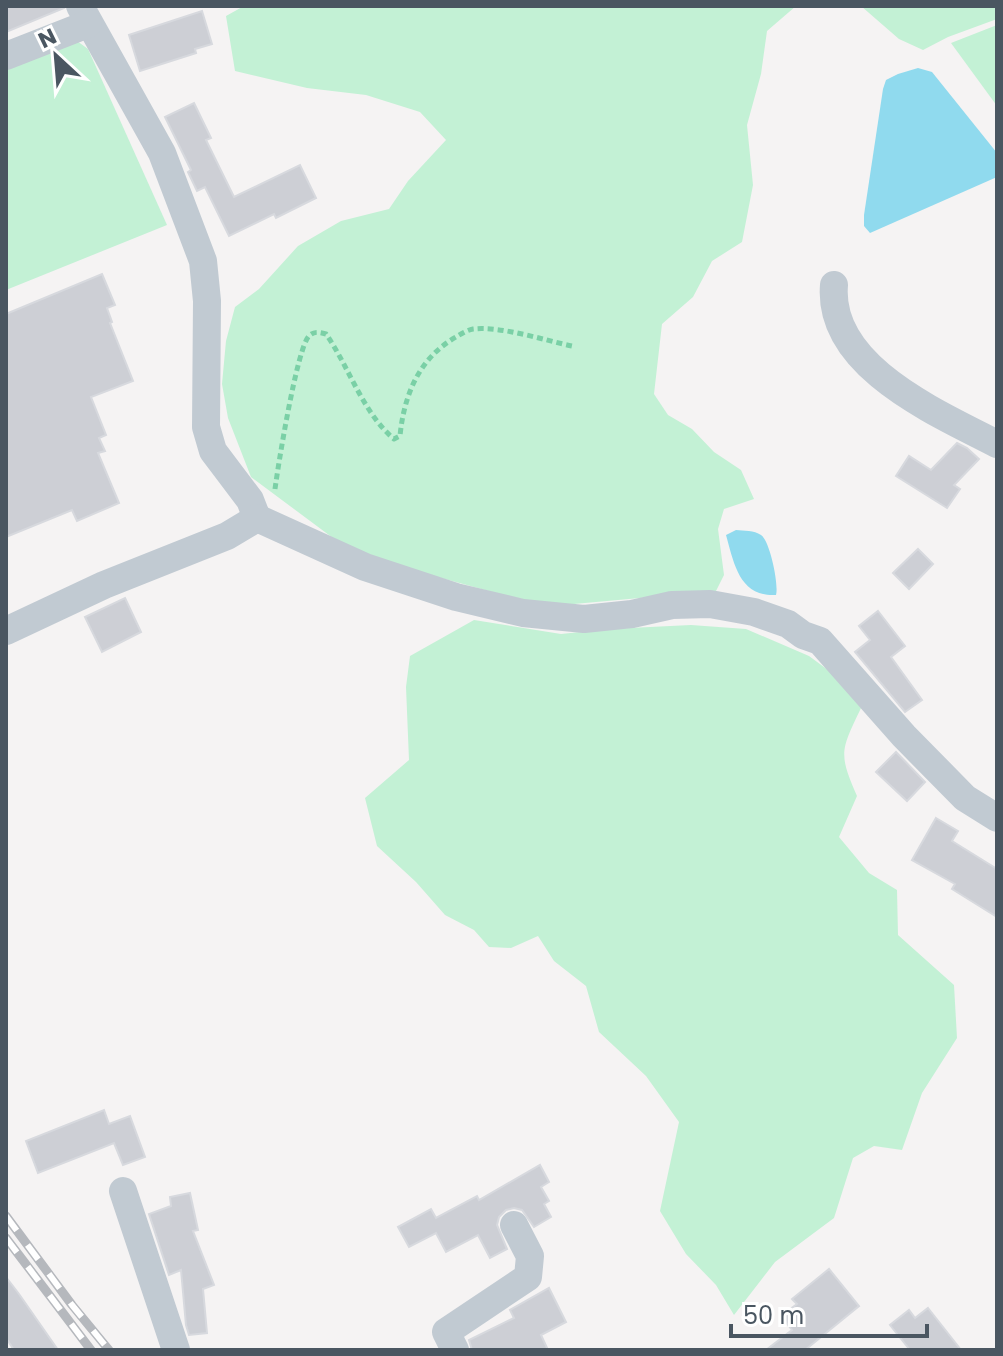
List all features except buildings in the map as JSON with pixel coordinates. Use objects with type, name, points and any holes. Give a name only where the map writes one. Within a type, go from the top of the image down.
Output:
[{"type":"street","points":[[6,56],[84,15],[111,59],[162,153],[203,261],[207,301],[206,427],[213,451],[264,520],[365,567],[456,597],[523,613],[584,619],[632,614],[672,605],[710,604],[754,612],[788,624],[803,635],[820,641],[904,736],[965,798],[997,818]]},
{"type":"street","points":[[834,285],[833,298],[846,338],[886,381],[997,444]]},
{"type":"street","points":[[6,631],[104,585],[264,520]]},
{"type":"street","points":[[123,1191],[176,1350]]},
{"type":"street","points":[[455,1350],[446,1332],[528,1277],[530,1256],[514,1225]]},
{"type":"path","points":[[264,520],[298,367],[305,342],[311,334],[318,331],[326,334],[385,432],[394,439],[400,436],[410,388],[424,364],[440,346],[471,329],[572,346]]},
{"type":"green space","points":[[244,6],[796,6],[767,31],[761,74],[747,125],[753,185],[742,242],[712,261],[693,297],[662,324],[654,394],[668,415],[692,429],[714,452],[741,470],[754,499],[724,509],[718,529],[724,575],[714,595],[662,596],[552,606],[496,593],[390,564],[341,544],[251,477],[228,418],[222,384],[226,341],[235,307],[259,289],[298,246],[341,221],[389,209],[408,181],[446,140],[420,112],[366,95],[307,88],[235,71],[226,16]]},
{"type":"green space","points":[[861,6],[997,6],[997,19],[923,50],[899,39]]},
{"type":"green space","points":[[997,25],[997,106],[951,43]]},
{"type":"green space","points":[[77,41],[88,49],[167,225],[6,290],[6,68]]},
{"type":"green space","points":[[474,620],[561,634],[691,625],[746,629],[809,656],[847,684],[861,708],[844,752],[857,796],[839,837],[869,873],[897,890],[898,935],[954,985],[957,1038],[922,1093],[902,1150],[874,1146],[853,1158],[834,1218],[775,1262],[734,1315],[716,1285],[686,1254],[660,1211],[679,1122],[646,1076],[599,1032],[586,986],[554,961],[538,936],[511,948],[489,947],[474,930],[445,915],[416,882],[377,846],[365,798],[409,760],[406,687],[410,656]]},
{"type":"water","points":[[918,68],[932,72],[997,153],[997,177],[870,233],[864,226],[864,215],[883,89],[886,80]]},
{"type":"water","points":[[736,530],[755,532],[764,539],[773,564],[776,595],[754,590],[740,576],[726,535]]},
{"type":"railway","points":[[6,1216],[109,1350]]},
{"type":"railway","points":[[6,1238],[91,1350]]}]
